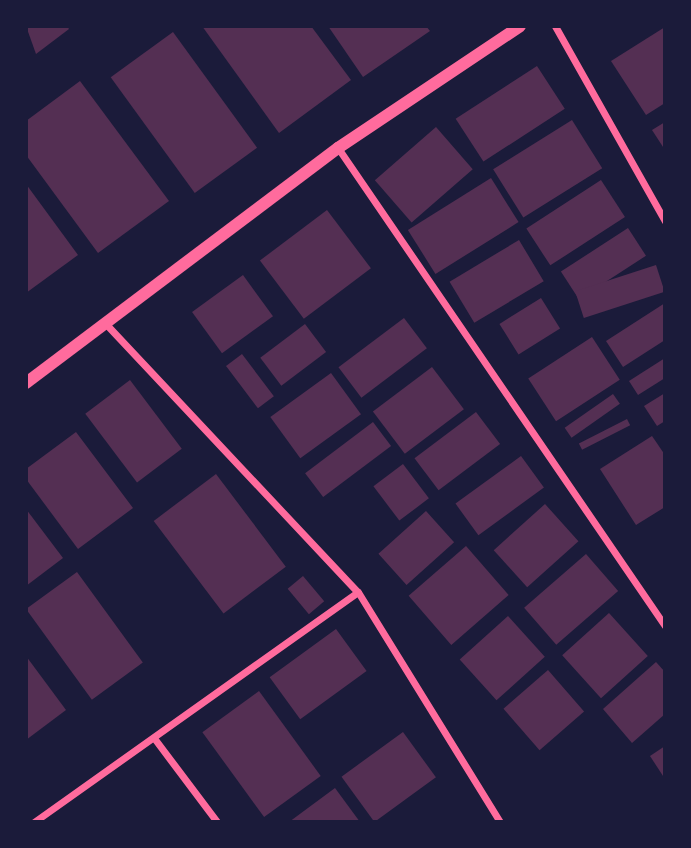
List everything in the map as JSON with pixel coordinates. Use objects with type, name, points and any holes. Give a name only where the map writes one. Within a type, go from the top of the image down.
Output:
[{"type":"street","points":[[26,383],[102,320],[338,148],[520,26]]},
{"type":"street","points":[[555,26],[665,221]]},
{"type":"street","points":[[338,148],[665,625]]},
{"type":"street","points":[[102,320],[358,592],[500,822]]},
{"type":"street","points":[[34,822],[358,592]]},
{"type":"street","points":[[154,738],[217,822]]},
{"type":"building","points":[[26,26],[67,26],[69,29],[36,54]]},
{"type":"building","points":[[202,26],[311,26],[351,80],[279,133]]},
{"type":"building","points":[[328,26],[426,26],[430,31],[363,77]]},
{"type":"building","points":[[665,27],[665,103],[646,115],[611,61]]},
{"type":"building","points":[[173,32],[257,148],[195,193],[111,77]]},
{"type":"building","points":[[537,66],[565,109],[483,162],[456,119]]},
{"type":"building","points":[[80,81],[169,201],[98,253],[26,155],[26,121]]},
{"type":"building","points":[[572,120],[602,168],[523,218],[493,169]]},
{"type":"building","points":[[665,122],[665,150],[652,130]]},
{"type":"building","points":[[436,127],[473,169],[412,222],[375,180]]},
{"type":"building","points":[[491,178],[519,222],[435,274],[408,230]]},
{"type":"building","points":[[601,180],[625,217],[550,265],[526,228]]},
{"type":"building","points":[[26,184],[78,255],[26,293]]},
{"type":"building","points":[[327,210],[371,268],[304,319],[260,261]]},
{"type":"building","points":[[628,228],[646,256],[579,299],[561,272]]},
{"type":"building","points":[[519,240],[544,281],[474,323],[450,282]]},
{"type":"building","points":[[656,265],[665,292],[584,318],[575,291]]},
{"type":"building","points":[[243,275],[273,316],[222,353],[192,312]]},
{"type":"building","points":[[541,298],[560,329],[519,354],[499,324]]},
{"type":"building","points":[[665,303],[665,340],[623,367],[606,341]]},
{"type":"building","points":[[404,318],[427,348],[361,398],[339,367]]},
{"type":"building","points":[[305,324],[326,352],[281,386],[260,358]]},
{"type":"building","points":[[592,337],[620,380],[556,421],[528,378]]},
{"type":"building","points":[[242,354],[274,396],[258,408],[226,366]]},
{"type":"building","points":[[665,358],[665,378],[638,395],[629,381]]},
{"type":"building","points":[[432,367],[464,409],[405,454],[373,412]]},
{"type":"building","points":[[331,373],[361,414],[300,458],[270,417]]},
{"type":"building","points":[[130,380],[182,449],[137,482],[85,414]]},
{"type":"building","points":[[665,393],[665,421],[657,426],[644,406]]},
{"type":"building","points":[[613,394],[620,404],[572,438],[565,428]]},
{"type":"building","points":[[476,412],[500,444],[439,490],[415,458]]},
{"type":"building","points":[[627,419],[630,425],[582,450],[579,444]]},
{"type":"building","points":[[373,422],[391,446],[323,497],[305,473]]},
{"type":"building","points":[[76,432],[133,508],[78,549],[26,479],[26,469]]},
{"type":"building","points":[[652,436],[665,455],[665,507],[636,525],[600,469]]},
{"type":"building","points":[[521,456],[544,488],[478,535],[455,504]]},
{"type":"building","points":[[403,464],[429,498],[399,521],[373,486]]},
{"type":"building","points":[[216,474],[286,567],[224,614],[154,521]]},
{"type":"building","points":[[545,504],[578,541],[527,587],[494,550]]},
{"type":"building","points":[[26,509],[63,558],[26,586]]},
{"type":"building","points":[[426,511],[454,542],[407,585],[378,554]]},
{"type":"building","points":[[466,546],[509,595],[451,645],[409,596]]},
{"type":"building","points":[[586,554],[618,591],[556,645],[524,608]]},
{"type":"building","points":[[77,572],[143,663],[92,700],[26,609]]},
{"type":"building","points":[[303,576],[324,601],[309,614],[288,589]]},
{"type":"building","points":[[609,613],[648,656],[601,698],[562,655]]},
{"type":"building","points":[[508,616],[545,657],[496,700],[460,659]]},
{"type":"building","points":[[336,629],[367,671],[300,719],[270,677]]},
{"type":"building","points":[[26,656],[66,710],[26,740]]},
{"type":"building","points":[[656,662],[665,672],[665,714],[632,743],[603,709]]},
{"type":"building","points":[[548,670],[584,712],[540,750],[503,709]]},
{"type":"building","points":[[259,691],[321,776],[264,817],[202,732]]},
{"type":"building","points":[[403,732],[436,777],[374,822],[342,777]]},
{"type":"building","points":[[665,746],[665,779],[650,756]]},
{"type":"building","points":[[335,788],[360,822],[289,822]]}]
